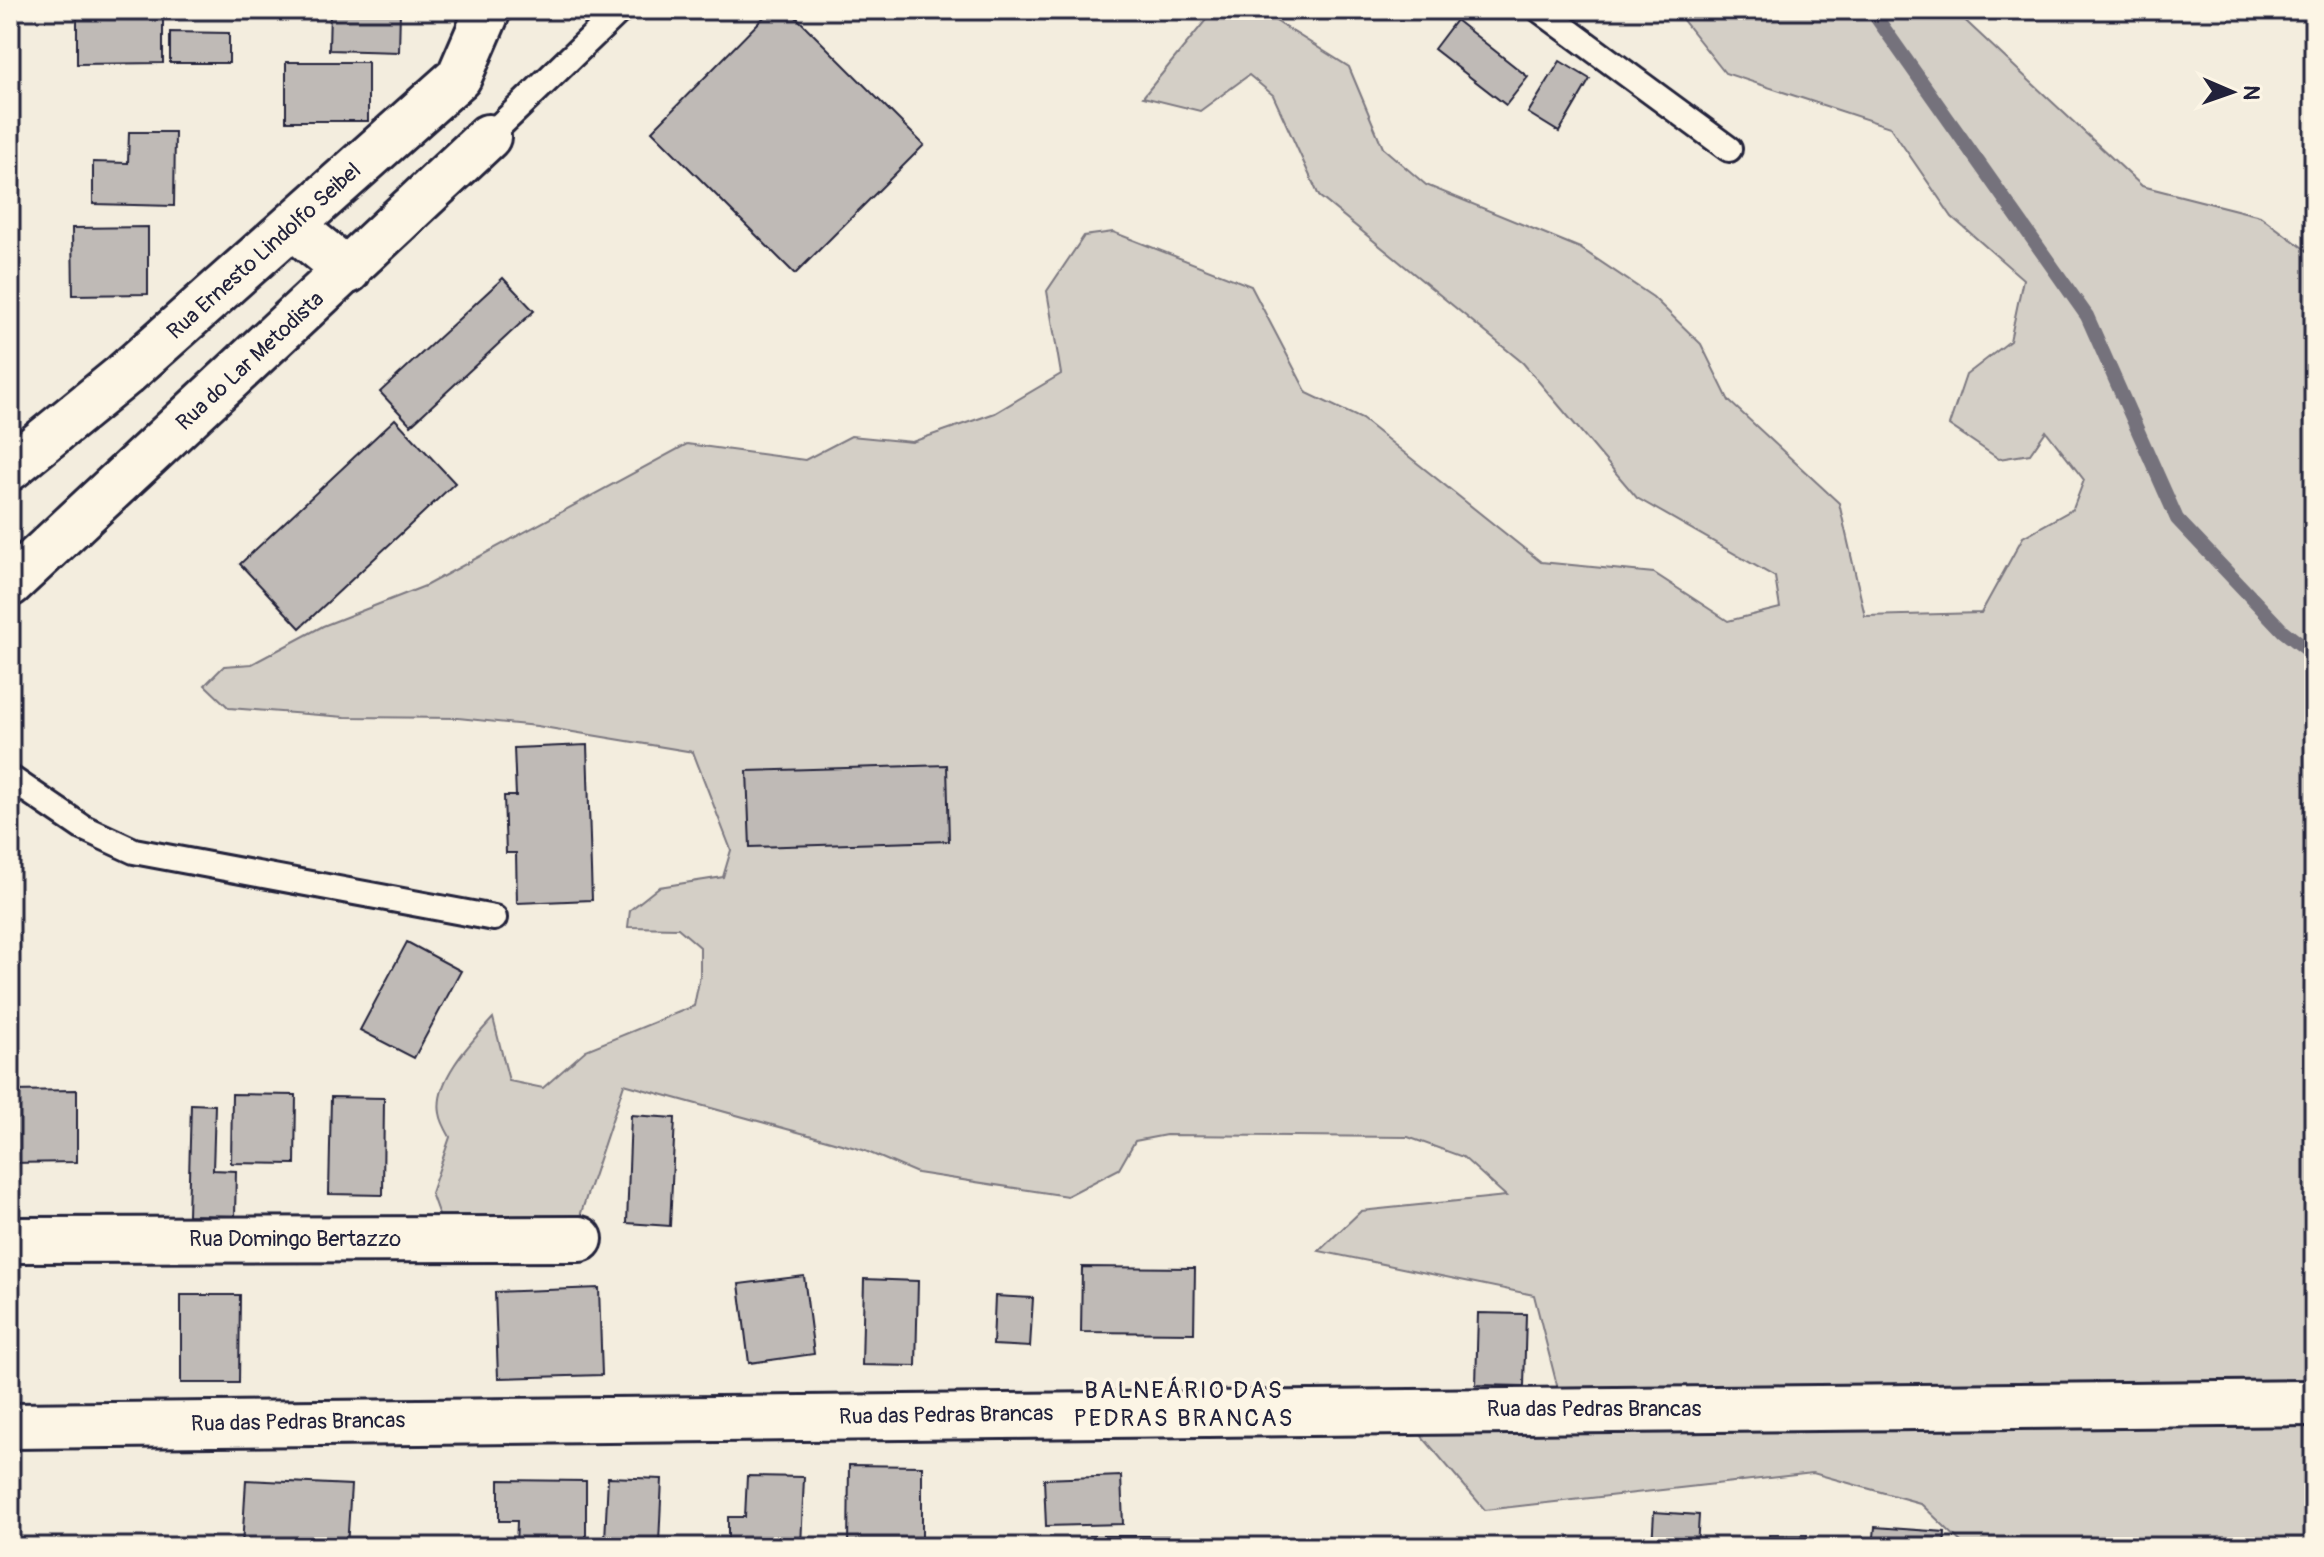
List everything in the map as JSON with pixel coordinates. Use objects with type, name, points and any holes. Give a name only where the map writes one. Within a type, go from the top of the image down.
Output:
[{"type":"street","name":"Rua Ernesto Lindolfo Seibel","points":[[10,468],[124,375],[459,77],[488,10]]},
{"type":"street","name":"Rua do Lar Metodista","points":[[10,584],[488,137]]},
{"type":"street","points":[[292,226],[348,271]]},
{"type":"street","name":"Rua Domingo Bertazzo","points":[[10,1240],[580,1239]]},
{"type":"street","name":"Rua das Pedras Brancas","points":[[10,1426],[2314,1403]]},
{"type":"lane","points":[[488,137],[620,10]]},
{"type":"lane","points":[[1540,10],[1729,149]]},
{"type":"lane","points":[[10,778],[82,827],[134,851],[494,918]]},
{"type":"shaded area","points":[[1214,10],[1271,18],[1349,67],[1383,148],[1426,185],[1580,248],[1653,297],[1701,344],[1729,401],[1839,503],[1865,616],[1981,613],[2023,537],[2073,509],[2084,480],[2046,431],[2030,454],[1999,459],[1949,425],[1966,375],[2010,341],[2023,279],[1952,217],[1890,127],[1725,73],[1675,10],[1954,10],[2142,186],[2260,216],[2314,256],[2314,1547],[1966,1547],[1920,1503],[1813,1473],[1485,1510],[1396,1406],[1562,1405],[1534,1295],[1319,1251],[1361,1211],[1506,1196],[1463,1157],[1408,1137],[1166,1135],[1135,1141],[1119,1169],[1067,1196],[917,1173],[863,1150],[624,1084],[580,1216],[513,1228],[440,1218],[431,1193],[450,1137],[440,1113],[443,1087],[457,1061],[493,1018],[509,1081],[543,1088],[586,1050],[694,1006],[700,976],[700,947],[678,928],[628,927],[630,910],[659,887],[723,877],[731,850],[693,752],[537,726],[458,718],[345,717],[229,708],[205,685],[224,666],[252,664],[323,626],[425,586],[687,444],[805,460],[851,436],[912,442],[995,413],[1061,374],[1047,291],[1084,236],[1113,232],[1251,286],[1307,393],[1362,419],[1541,562],[1654,573],[1728,621],[1780,608],[1775,577],[1637,498],[1523,363],[1319,196],[1273,95],[1249,75],[1200,111],[1143,97]]},
{"type":"building","points":[[330,10],[400,10],[399,52],[329,50]]},
{"type":"building","points":[[771,10],[789,10],[924,145],[795,274],[652,131]]},
{"type":"building","points":[[163,12],[163,63],[77,64],[77,14]]},
{"type":"building","points":[[1456,20],[1528,77],[1506,105],[1434,49]]},
{"type":"building","points":[[170,32],[229,33],[229,63],[170,63]]},
{"type":"building","points":[[1560,61],[1590,79],[1559,132],[1528,113]]},
{"type":"building","points":[[286,62],[368,62],[368,121],[286,121]]},
{"type":"building","points":[[129,132],[175,132],[174,206],[93,204],[93,162],[128,163]]},
{"type":"building","points":[[148,227],[148,294],[73,295],[72,228]]},
{"type":"building","points":[[503,278],[534,311],[411,425],[380,392]]},
{"type":"building","points":[[395,419],[455,483],[300,628],[240,564]]},
{"type":"building","points":[[587,745],[592,900],[517,903],[516,853],[506,853],[504,796],[516,796],[514,748]]},
{"type":"building","points":[[947,765],[949,841],[750,847],[747,771]]},
{"type":"building","points":[[407,942],[461,971],[414,1058],[360,1030]]},
{"type":"building","points":[[77,1090],[77,1162],[10,1163],[10,1091]]},
{"type":"building","points":[[232,1094],[296,1095],[295,1164],[231,1163]]},
{"type":"building","points":[[331,1097],[384,1098],[383,1195],[329,1194]]},
{"type":"building","points":[[191,1104],[215,1105],[213,1170],[236,1171],[235,1216],[188,1215]]},
{"type":"building","points":[[631,1115],[675,1118],[670,1226],[627,1223]]},
{"type":"building","points":[[1082,1267],[1195,1268],[1194,1333],[1081,1332]]},
{"type":"building","points":[[804,1276],[814,1354],[749,1363],[739,1284]]},
{"type":"building","points":[[864,1279],[918,1281],[916,1366],[862,1365]]},
{"type":"building","points":[[599,1288],[602,1375],[498,1378],[495,1292]]},
{"type":"building","points":[[181,1295],[240,1295],[239,1383],[181,1383]]},
{"type":"building","points":[[995,1296],[1033,1298],[1030,1347],[993,1345]]},
{"type":"building","points":[[1478,1313],[1526,1314],[1524,1386],[1476,1385]]},
{"type":"building","points":[[849,1465],[922,1466],[922,1547],[848,1547]]},
{"type":"building","points":[[747,1476],[804,1477],[801,1547],[728,1547],[728,1517],[745,1517]]},
{"type":"building","points":[[1121,1476],[1123,1524],[1046,1526],[1044,1479]]},
{"type":"building","points":[[608,1477],[662,1479],[659,1543],[605,1540]]},
{"type":"building","points":[[246,1480],[351,1485],[347,1547],[242,1547]]},
{"type":"building","points":[[499,1480],[586,1481],[586,1547],[516,1547],[517,1521],[499,1521]]},
{"type":"building","points":[[1654,1512],[1699,1515],[1697,1547],[1652,1547]]},
{"type":"building","points":[[1875,1527],[1945,1532],[1944,1547],[1873,1547]]},
{"type":"building","points":[[1769,1535],[1807,1535],[1807,1547],[1769,1547]]},
{"type":"building","points":[[1090,1536],[1182,1536],[1182,1547],[1090,1547]]},
{"type":"waterway","points":[[1871,10],[2087,316],[2177,519],[2283,631],[2314,655]]},
{"type":"district","name":"BALNEÁRIO DAS PEDRAS BRANCAS","points":[[1184,1404]]}]
